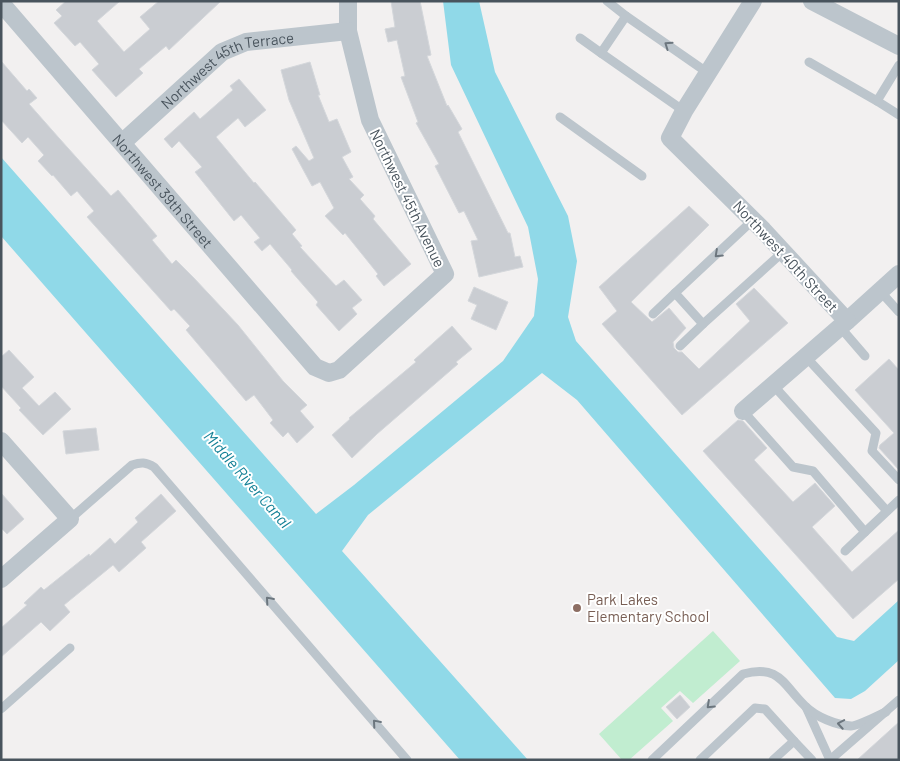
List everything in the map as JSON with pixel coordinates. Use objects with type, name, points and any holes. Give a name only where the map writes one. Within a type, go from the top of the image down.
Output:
[{"type":"street","name":"Northwest 45th Avenue","points":[[329,373],[339,370],[445,274],[370,120],[348,30],[348,1]]},
{"type":"street","points":[[684,111],[753,1]]},
{"type":"street","points":[[812,1],[899,46]]},
{"type":"street","name":"Northwest 39th Street","points":[[6,4],[316,367],[329,373]]},
{"type":"street","name":"Northwest 45th Terrace","points":[[123,142],[222,52],[246,42],[348,30]]},
{"type":"street","name":"Northwest 40th Street","points":[[684,111],[670,138],[783,252],[843,324],[743,411]]},
{"type":"street","points":[[843,324],[899,274]]},
{"type":"street","points":[[1,441],[70,519],[1,579]]},
{"type":"lane","points":[[607,1],[708,73]]},
{"type":"lane","points":[[601,53],[626,16]]},
{"type":"lane","points":[[580,38],[684,111]]},
{"type":"lane","points":[[809,62],[899,115]]},
{"type":"lane","points":[[877,101],[899,65]]},
{"type":"lane","points":[[560,117],[642,176]]},
{"type":"lane","points":[[653,314],[753,220]]},
{"type":"lane","points":[[680,346],[783,252]]},
{"type":"lane","points":[[880,291],[899,312]]},
{"type":"lane","points":[[675,293],[703,324]]},
{"type":"lane","points":[[843,324],[865,356]]},
{"type":"lane","points":[[806,357],[876,433],[872,451],[899,480]]},
{"type":"lane","points":[[773,385],[887,511]]},
{"type":"lane","points":[[743,411],[793,467],[813,471],[865,532]]},
{"type":"lane","points":[[70,519],[132,465],[140,462],[148,463],[157,470],[408,760]]},
{"type":"lane","points":[[845,551],[899,500]]},
{"type":"lane","points":[[1,709],[70,648]]},
{"type":"lane","points":[[652,760],[743,674],[756,670],[773,674],[786,682],[806,707],[830,760],[899,700]]},
{"type":"lane","points":[[806,707],[832,722],[852,726],[886,712]]},
{"type":"lane","points":[[700,760],[755,708],[766,710],[812,760]]},
{"type":"lane","points":[[773,760],[794,741]]},
{"type":"lane","points":[[659,752],[665,760]]},
{"type":"green space","points":[[713,631],[740,661],[693,703],[680,691],[661,708],[673,721],[629,760],[622,760],[599,734]]},
{"type":"water","name":"Middle River Canal","points":[[443,1],[479,1],[495,72],[568,216],[577,261],[568,317],[576,341],[837,637],[854,641],[899,600],[899,660],[865,691],[851,699],[835,698],[577,400],[542,373],[368,515],[342,551],[528,760],[460,760],[1,236],[1,157],[316,514],[354,485],[503,361],[534,316],[538,279],[528,227],[451,65]]},
{"type":"building","points":[[66,1],[120,1],[97,21],[124,52],[150,29],[140,17],[159,1],[221,1],[169,50],[166,46],[139,69],[143,73],[116,97],[92,70],[99,64],[80,42],[75,46],[54,23],[62,16],[56,10]]},
{"type":"building","points":[[391,1],[420,1],[431,55],[427,56],[447,106],[462,129],[458,132],[508,233],[510,233],[515,257],[520,256],[523,267],[479,277],[471,241],[478,240],[464,211],[459,213],[435,166],[439,164],[416,123],[418,122],[401,77],[405,76],[397,40],[388,42],[385,29],[395,27]]},
{"type":"building","points":[[1,61],[27,91],[29,89],[37,98],[29,104],[59,138],[111,196],[118,190],[157,236],[152,240],[172,264],[176,260],[193,277],[238,325],[283,381],[307,405],[300,411],[314,427],[297,443],[288,432],[283,437],[270,423],[273,420],[254,395],[246,401],[186,330],[190,326],[174,309],[171,311],[87,217],[94,211],[77,191],[71,196],[38,161],[44,155],[28,137],[22,143],[1,120]]},
{"type":"building","points":[[310,62],[320,95],[318,95],[329,122],[337,119],[351,152],[342,157],[353,177],[349,179],[364,195],[360,199],[375,216],[373,219],[411,264],[384,286],[376,276],[378,274],[345,233],[343,235],[325,216],[334,208],[320,182],[312,186],[292,149],[296,146],[309,161],[314,158],[289,100],[281,70]]},
{"type":"building","points":[[239,79],[266,110],[245,127],[238,118],[216,137],[296,230],[292,234],[302,246],[300,247],[336,286],[344,280],[362,300],[352,308],[357,314],[339,331],[316,305],[318,302],[270,244],[262,251],[254,242],[260,238],[241,215],[234,221],[195,172],[202,167],[179,141],[172,148],[164,139],[194,112],[200,119],[233,90],[230,86]]},
{"type":"building","points":[[689,206],[709,225],[631,302],[652,322],[669,308],[686,328],[673,342],[674,348],[678,352],[682,352],[699,369],[750,321],[736,304],[754,288],[788,323],[682,415],[602,324],[617,311],[599,287]]},
{"type":"building","points":[[474,287],[508,302],[496,330],[471,319],[477,305],[468,301]]},
{"type":"building","points":[[452,326],[472,349],[456,362],[458,364],[352,458],[332,435],[349,418],[416,362],[414,360]]},
{"type":"building","points":[[9,350],[34,377],[22,388],[39,406],[55,392],[71,409],[43,435],[19,410],[21,408],[1,386],[1,357]]},
{"type":"building","points":[[889,359],[899,370],[899,470],[879,448],[894,433],[855,390]]},
{"type":"building","points":[[738,420],[743,421],[767,448],[754,460],[793,502],[815,483],[835,506],[812,527],[852,572],[899,530],[899,579],[853,619],[703,451]]},
{"type":"building","points":[[96,428],[99,450],[66,454],[63,431]]},
{"type":"building","points":[[1,493],[24,519],[7,534],[1,528]]},
{"type":"building","points":[[161,494],[176,511],[141,542],[146,548],[119,572],[113,565],[64,605],[70,612],[50,631],[41,622],[1,657],[1,628],[27,605],[24,603],[41,587],[44,590],[89,554],[90,556],[110,538],[115,544],[138,522],[135,518]]},
{"type":"building","points":[[680,695],[690,707],[677,719],[666,707]]},
{"type":"building","points":[[899,722],[899,760],[857,760]]},
{"type":"place","name":"Park Lakes Elementary School","points":[[577,608]]}]
